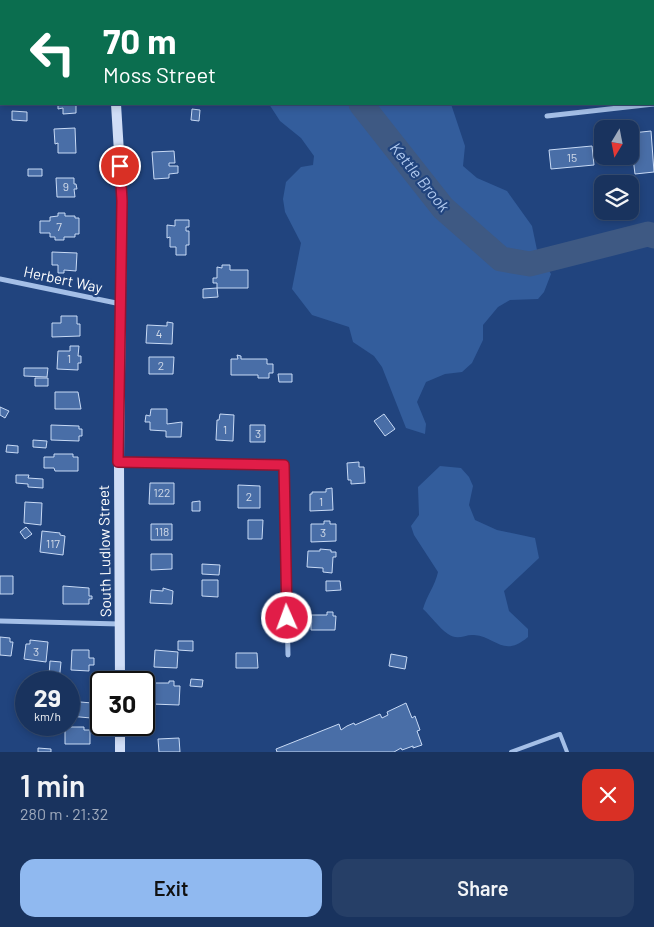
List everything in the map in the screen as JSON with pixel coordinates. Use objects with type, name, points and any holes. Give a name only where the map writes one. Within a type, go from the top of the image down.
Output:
[{"type":"main road","name":"South Ludlow Street","points":[[116,105],[122,201],[118,462],[120,671]]},
{"type":"main road","points":[[120,736],[120,752]]},
{"type":"street","points":[[547,116],[645,105]]},
{"type":"street","name":"Herbert Way","points":[[0,279],[121,304]]},
{"type":"street","points":[[118,462],[284,465],[288,655]]},
{"type":"street","points":[[0,621],[121,624]]},
{"type":"lane","points":[[511,752],[560,734],[567,752]]},
{"type":"shaded area","points":[[270,105],[360,105],[364,108],[378,108],[377,105],[451,105],[465,146],[463,166],[477,178],[507,191],[532,226],[537,250],[551,274],[544,292],[538,299],[510,300],[498,307],[483,325],[483,340],[472,363],[462,372],[445,374],[426,382],[417,402],[426,424],[425,434],[406,428],[382,367],[374,356],[353,342],[349,327],[312,315],[292,289],[301,243],[285,212],[283,199],[286,182],[301,167],[313,165],[314,156],[301,138],[280,121]]},
{"type":"shaded area","points":[[440,466],[461,468],[469,477],[473,486],[469,505],[475,520],[497,530],[535,538],[539,558],[504,591],[509,611],[528,629],[528,637],[512,646],[500,645],[474,635],[452,636],[441,628],[423,609],[438,572],[414,535],[411,526],[419,515],[418,487]]},
{"type":"building","points":[[58,105],[76,105],[76,113],[63,114],[63,108],[58,109]]},
{"type":"building","points":[[192,109],[200,110],[199,121],[191,120]]},
{"type":"building","points":[[12,111],[27,112],[27,121],[12,120]]},
{"type":"building","points":[[75,128],[76,153],[58,153],[58,143],[55,144],[54,129]]},
{"type":"building","points":[[651,131],[654,172],[635,174],[634,165],[639,165],[639,132]]},
{"type":"building","points":[[592,146],[594,165],[551,169],[549,150]]},
{"type":"building","points":[[174,151],[175,163],[169,163],[169,166],[178,166],[178,173],[169,174],[169,178],[154,179],[152,152]]},
{"type":"building","points":[[28,169],[42,169],[42,176],[28,176]]},
{"type":"building","points":[[56,178],[74,178],[74,184],[76,184],[77,189],[74,189],[75,197],[57,197]]},
{"type":"building","points":[[58,213],[65,213],[65,216],[79,218],[79,234],[75,234],[75,237],[64,237],[64,240],[55,240],[55,237],[50,237],[50,233],[40,233],[40,221],[50,221],[50,217],[58,216]]},
{"type":"building","points":[[175,220],[189,220],[189,227],[186,227],[186,231],[189,231],[189,245],[186,245],[186,255],[176,255],[176,247],[170,247],[170,237],[167,238],[167,225],[175,226]]},
{"type":"building","points":[[52,252],[77,253],[76,271],[64,270],[64,273],[58,273],[58,265],[52,265]]},
{"type":"building","points":[[222,265],[230,265],[230,270],[248,270],[248,288],[217,288],[217,283],[213,283],[213,278],[217,278],[217,267],[222,268]]},
{"type":"building","points":[[217,288],[218,297],[203,298],[203,289]]},
{"type":"building","points":[[61,316],[77,316],[77,324],[80,324],[80,336],[52,337],[52,323],[61,323]]},
{"type":"building","points":[[167,322],[173,323],[172,344],[146,343],[147,325],[167,326]]},
{"type":"building","points":[[70,346],[79,346],[78,356],[81,356],[81,363],[78,363],[78,370],[57,369],[58,351],[70,351]]},
{"type":"building","points":[[237,355],[241,356],[241,359],[267,359],[267,364],[273,364],[273,373],[269,373],[269,378],[258,378],[258,375],[231,375],[231,359],[238,359]]},
{"type":"building","points":[[149,357],[174,357],[173,374],[149,374]]},
{"type":"building","points":[[24,368],[48,368],[47,377],[24,376]]},
{"type":"building","points":[[278,374],[292,374],[292,382],[279,382]]},
{"type":"building","points":[[35,378],[48,378],[48,386],[35,386]]},
{"type":"building","points":[[55,392],[78,392],[81,409],[55,409]]},
{"type":"building","points":[[0,407],[9,411],[5,418],[0,415]]},
{"type":"building","points":[[151,409],[167,409],[167,424],[182,422],[181,437],[166,437],[166,431],[150,430],[150,422],[145,422],[146,415],[150,416]]},
{"type":"building","points":[[220,414],[234,415],[233,441],[216,440],[217,420],[219,420]]},
{"type":"building","points":[[384,414],[395,429],[385,436],[374,421]]},
{"type":"building","points":[[51,425],[79,426],[79,429],[82,429],[82,436],[79,436],[79,441],[51,440]]},
{"type":"building","points":[[250,425],[265,425],[265,442],[250,442]]},
{"type":"building","points":[[33,440],[47,441],[46,448],[33,447]]},
{"type":"building","points":[[7,445],[18,446],[18,453],[6,452]]},
{"type":"building","points":[[54,454],[73,454],[73,457],[78,457],[78,471],[55,471],[54,468],[44,468],[44,457],[54,457]]},
{"type":"building","points":[[359,462],[359,467],[364,467],[365,483],[351,484],[351,480],[348,480],[347,463]]},
{"type":"building","points":[[16,475],[29,475],[28,478],[43,479],[43,488],[28,487],[28,484],[16,483]]},
{"type":"building","points":[[150,483],[174,483],[174,504],[149,504]]},
{"type":"building","points":[[238,485],[260,486],[260,508],[238,508]]},
{"type":"building","points":[[332,488],[333,510],[310,511],[310,494],[312,492],[326,492],[326,489]]},
{"type":"building","points":[[200,501],[200,511],[192,511],[192,502]]},
{"type":"building","points":[[25,502],[42,503],[41,525],[24,523]]},
{"type":"building","points":[[248,520],[263,520],[262,539],[248,539]]},
{"type":"building","points":[[324,521],[336,524],[336,541],[311,542],[311,524],[324,524]]},
{"type":"building","points":[[151,524],[172,524],[172,540],[151,540]]},
{"type":"building","points":[[26,527],[32,534],[25,539],[20,532]]},
{"type":"building","points":[[42,531],[60,533],[60,535],[65,536],[63,555],[40,552]]},
{"type":"building","points":[[320,549],[336,552],[336,557],[333,557],[332,573],[323,572],[323,568],[307,567],[308,551],[320,551]]},
{"type":"building","points":[[151,554],[172,554],[172,569],[151,570]]},
{"type":"building","points":[[202,564],[220,565],[219,575],[202,574]]},
{"type":"building","points":[[0,576],[13,576],[13,594],[0,594]]},
{"type":"building","points":[[202,580],[218,580],[218,597],[202,596]]},
{"type":"building","points":[[326,581],[340,581],[341,590],[326,591]]},
{"type":"building","points":[[63,586],[89,588],[89,596],[92,596],[92,599],[89,599],[89,604],[63,604]]},
{"type":"building","points":[[163,588],[173,591],[172,604],[150,603],[151,590],[163,591]]},
{"type":"building","points":[[327,612],[333,612],[333,616],[336,616],[335,630],[311,630],[311,615],[327,615]]},
{"type":"building","points":[[0,637],[10,638],[10,642],[13,642],[11,656],[0,655]]},
{"type":"building","points":[[30,640],[48,642],[46,662],[24,659],[26,644],[30,644]]},
{"type":"building","points":[[178,641],[193,641],[193,651],[178,650]]},
{"type":"building","points":[[72,650],[89,650],[89,658],[94,658],[94,665],[89,665],[89,671],[71,670]]},
{"type":"building","points":[[155,650],[178,652],[177,668],[154,667]]},
{"type":"building","points":[[236,653],[257,653],[258,668],[236,668]]},
{"type":"building","points":[[391,654],[407,657],[405,669],[389,666]]},
{"type":"building","points":[[50,661],[61,662],[60,671],[49,671]]},
{"type":"building","points":[[191,679],[203,680],[202,687],[190,686]]},
{"type":"building","points":[[169,681],[174,681],[174,686],[180,686],[179,705],[155,704],[155,683],[169,683]]},
{"type":"building","points":[[80,702],[90,703],[90,718],[80,717]]},
{"type":"building","points":[[406,703],[412,718],[415,716],[420,730],[417,731],[422,745],[402,750],[401,748],[394,752],[277,752],[276,749],[339,724],[341,730],[354,723],[355,725],[380,714],[382,718],[388,715],[387,712]]},
{"type":"building","points":[[80,727],[84,727],[84,730],[90,730],[90,744],[65,744],[65,736],[80,736]]},
{"type":"building","points":[[179,738],[180,752],[159,752],[158,739]]},
{"type":"building","points":[[38,748],[51,749],[51,752],[38,752]]},
{"type":"waterway","name":"Kettle Brook","points":[[362,105],[443,208],[501,259],[530,264],[648,234],[654,236]]},
{"type":"route","points":[[120,166],[122,201],[118,462],[284,465],[287,618]]}]
